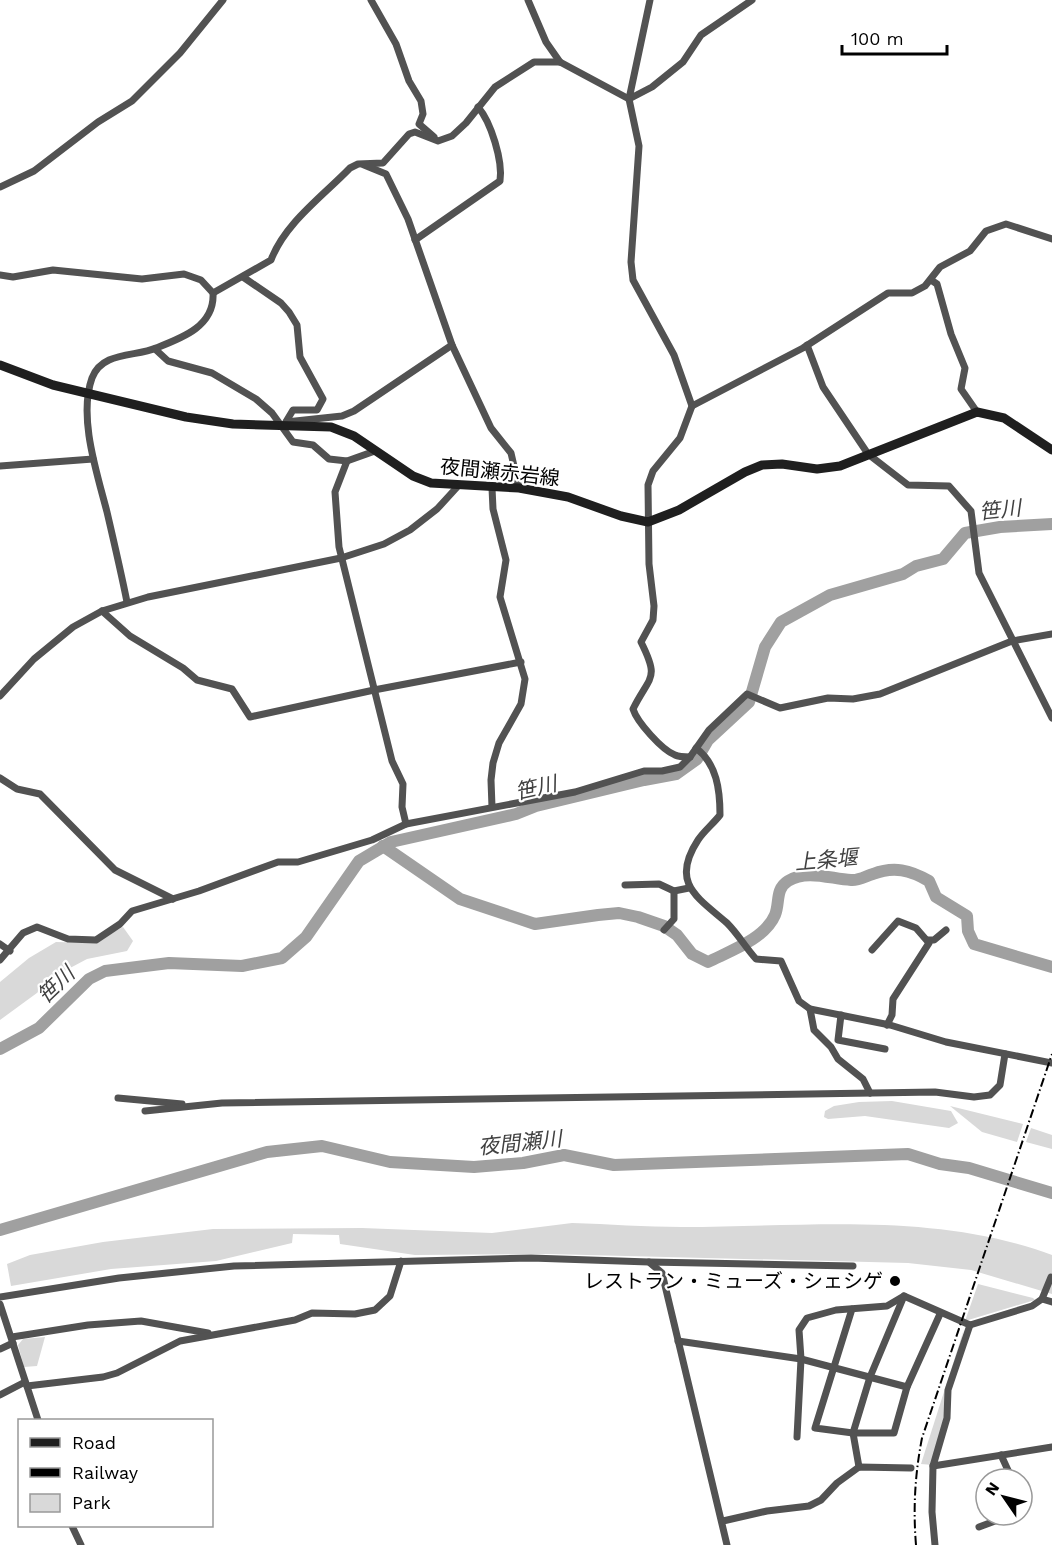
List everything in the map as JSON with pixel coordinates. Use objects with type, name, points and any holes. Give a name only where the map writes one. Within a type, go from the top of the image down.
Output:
[{"type":"main road","name":"夜間瀬赤岩線","points":[[0,365],[53,385],[186,417],[232,424],[331,427],[354,436],[413,476],[431,483],[519,488],[568,497],[621,516],[648,522]]},
{"type":"main road","points":[[648,522],[679,510],[762,465],[782,464],[818,469],[840,466],[977,411],[1004,418],[1052,450]]},
{"type":"street","points":[[0,187],[34,171],[98,122],[132,101],[180,52],[223,0]]},
{"type":"street","points":[[371,0],[396,44],[410,81],[421,101],[423,114],[419,124],[438,141]]},
{"type":"street","points":[[528,0],[546,42],[560,62],[628,99]]},
{"type":"street","points":[[650,0],[628,99],[639,146],[631,262],[633,280],[674,355],[692,406],[680,438],[653,471],[648,485],[649,564],[654,606],[653,620],[641,642],[652,664],[653,674],[633,710],[636,719],[664,747],[675,755],[690,758]]},
{"type":"street","points":[[628,99],[652,87],[668,75],[683,62],[701,35],[752,0]]},
{"type":"street","points":[[213,293],[271,260],[276,248],[292,226],[350,168],[362,164],[382,163],[409,134],[415,132],[438,141],[452,136],[495,87],[534,62],[560,62]]},
{"type":"street","points":[[415,240],[500,181],[500,166],[490,126],[478,107]]},
{"type":"street","points":[[362,164],[386,174],[408,219],[452,345],[491,428],[511,453],[519,488]]},
{"type":"street","points":[[692,406],[713,398],[807,345],[888,292],[912,293],[925,286],[940,267],[970,251],[986,231],[999,224],[1006,224],[1052,239]]},
{"type":"street","points":[[0,274],[13,277],[53,270],[142,279],[184,274],[201,280],[213,293],[211,311],[201,325],[155,349],[119,356],[107,362],[92,378],[88,429],[93,459],[128,602]]},
{"type":"street","points":[[243,277],[281,303],[289,312],[297,325],[300,357],[322,399],[316,411],[293,411],[285,424]]},
{"type":"street","points":[[931,280],[937,284],[951,334],[965,368],[961,389],[977,411]]},
{"type":"street","points":[[285,424],[342,416],[354,411],[452,345]]},
{"type":"street","points":[[807,345],[823,387],[868,454],[908,485],[949,486],[971,511],[979,573],[1052,718]]},
{"type":"street","points":[[155,349],[168,361],[200,369],[230,383],[272,412],[285,424],[294,442],[313,446],[329,459],[347,461],[375,451]]},
{"type":"street","points":[[0,465],[93,459]]},
{"type":"street","points":[[347,461],[335,492],[341,558],[392,761],[403,784],[402,807],[406,824]]},
{"type":"street","points":[[0,696],[34,659],[73,627],[102,611],[128,602],[341,558],[384,544],[410,530],[437,509],[459,485]]},
{"type":"street","points":[[492,488],[493,509],[506,560],[500,597],[521,662],[524,693],[521,704],[499,743],[493,763],[492,807]]},
{"type":"street","points":[[102,611],[130,636],[183,668],[197,680],[232,689],[250,717],[521,662]]},
{"type":"street","points":[[0,960],[23,933],[36,927],[68,939],[96,940],[120,924],[132,910],[173,899],[278,862],[298,862],[372,840],[406,824],[575,792],[644,771],[662,771],[680,767],[699,750],[709,730],[751,696],[780,708],[828,698],[853,699],[880,694],[1012,641],[1052,634]]},
{"type":"street","points":[[699,750],[715,773],[720,795],[720,815],[700,837],[692,852],[687,870],[689,888],[697,899],[742,940],[756,959],[781,961],[800,1002],[810,1009],[887,1025],[946,1042],[1052,1062]]},
{"type":"street","points":[[0,778],[17,789],[40,794],[115,870],[173,899]]},
{"type":"street","points":[[625,885],[659,884],[674,891],[689,888]]},
{"type":"street","points":[[667,927],[674,919],[674,891]]},
{"type":"street","points":[[872,950],[898,921],[916,928],[928,940],[934,940],[946,930]]},
{"type":"street","points":[[887,1025],[892,1015],[893,999],[929,943],[928,940]]},
{"type":"street","points":[[0,944],[10,951]]},
{"type":"street","points":[[810,1009],[814,1030],[831,1047],[838,1059],[863,1078],[870,1093]]},
{"type":"street","points":[[841,1016],[838,1040],[885,1049]]},
{"type":"street","points":[[145,1111],[222,1102],[935,1092],[974,1097],[990,1095],[1000,1085],[1005,1054]]},
{"type":"street","points":[[118,1098],[191,1106]]},
{"type":"street","points":[[0,1297],[119,1278],[220,1267],[531,1258],[853,1266]]},
{"type":"street","points":[[0,1395],[26,1384],[103,1377],[117,1373],[180,1341],[295,1320],[312,1313],[355,1314],[375,1310],[390,1296],[400,1261]]},
{"type":"street","points":[[650,1262],[662,1274],[727,1545]]},
{"type":"street","points":[[904,1296],[939,1314],[970,1325],[1032,1305],[1042,1299],[1052,1277]]},
{"type":"street","points":[[797,1437],[801,1359],[799,1329],[807,1318],[852,1309],[887,1306],[904,1296]]},
{"type":"street","points":[[859,1467],[854,1434],[870,1377],[904,1296]]},
{"type":"street","points":[[1042,1299],[1052,1302]]},
{"type":"street","points":[[0,1304],[38,1419]]},
{"type":"street","points":[[852,1309],[815,1428],[854,1434],[894,1433],[907,1387],[939,1314]]},
{"type":"street","points":[[0,1349],[12,1340],[88,1325],[141,1322],[214,1334]]},
{"type":"street","points":[[936,1545],[932,1512],[933,1466],[947,1418],[948,1390],[970,1325]]},
{"type":"street","points":[[678,1341],[801,1359],[907,1387]]},
{"type":"street","points":[[933,1466],[1052,1447]]},
{"type":"street","points":[[1001,1455],[1006,1467]]},
{"type":"street","points":[[723,1521],[767,1511],[809,1506],[821,1500],[837,1483],[859,1467],[911,1468]]},
{"type":"street","points":[[72,1527],[81,1545]]},
{"type":"green space","points":[[123,927],[133,941],[127,951],[87,959],[55,976],[41,990],[0,1020],[0,982],[29,958],[56,942],[93,943]]},
{"type":"green space","points":[[892,1101],[951,1111],[958,1123],[949,1128],[865,1116],[828,1119],[824,1117],[825,1111],[834,1106],[859,1102]]},
{"type":"green space","points":[[950,1106],[1023,1124],[1017,1142],[982,1132]]},
{"type":"green space","points":[[1031,1128],[1052,1135],[1052,1149],[1026,1142]]},
{"type":"green space","points":[[572,1223],[654,1227],[869,1224],[962,1232],[1007,1241],[1052,1255],[1052,1294],[971,1270],[908,1263],[548,1254],[415,1255],[340,1244],[339,1235],[293,1234],[292,1243],[216,1261],[111,1269],[11,1286],[7,1264],[30,1255],[103,1242],[213,1229],[362,1228],[492,1233]]},
{"type":"green space","points":[[978,1284],[1033,1298],[1035,1300],[965,1321]]},
{"type":"green space","points":[[964,1329],[933,1465],[921,1464]]},
{"type":"green space","points":[[45,1337],[37,1366],[24,1367],[18,1345],[23,1339]]},
{"type":"waterway","name":"笹川","points":[[0,1049],[39,1028],[89,979],[105,971],[169,963],[242,966],[282,958],[306,937],[359,861],[391,842],[676,774],[697,759],[708,740],[749,702],[765,647],[781,622],[830,595],[903,574],[916,566],[943,559],[965,533],[1000,527],[1052,524]]},
{"type":"waterway","name":"上条堰","points":[[383,846],[460,899],[535,924],[619,913],[638,917],[664,926],[677,935],[692,954],[708,962],[755,938],[763,931],[775,915],[781,888],[795,877],[811,875],[854,880],[888,870],[902,870],[929,881],[936,897],[967,916],[968,931],[974,944],[1052,967]]},
{"type":"waterway","name":"夜間瀬川","points":[[0,1230],[267,1152],[322,1146],[390,1162],[474,1167],[523,1163],[564,1155],[614,1165],[908,1154],[940,1164],[969,1168],[1052,1193]]},
{"type":"railway","points":[[916,1545],[915,1491],[922,1438],[1052,1054]]},
{"type":"place","name":"レストラン・ミューズ・シェシゲ","points":[[895,1281]]}]
